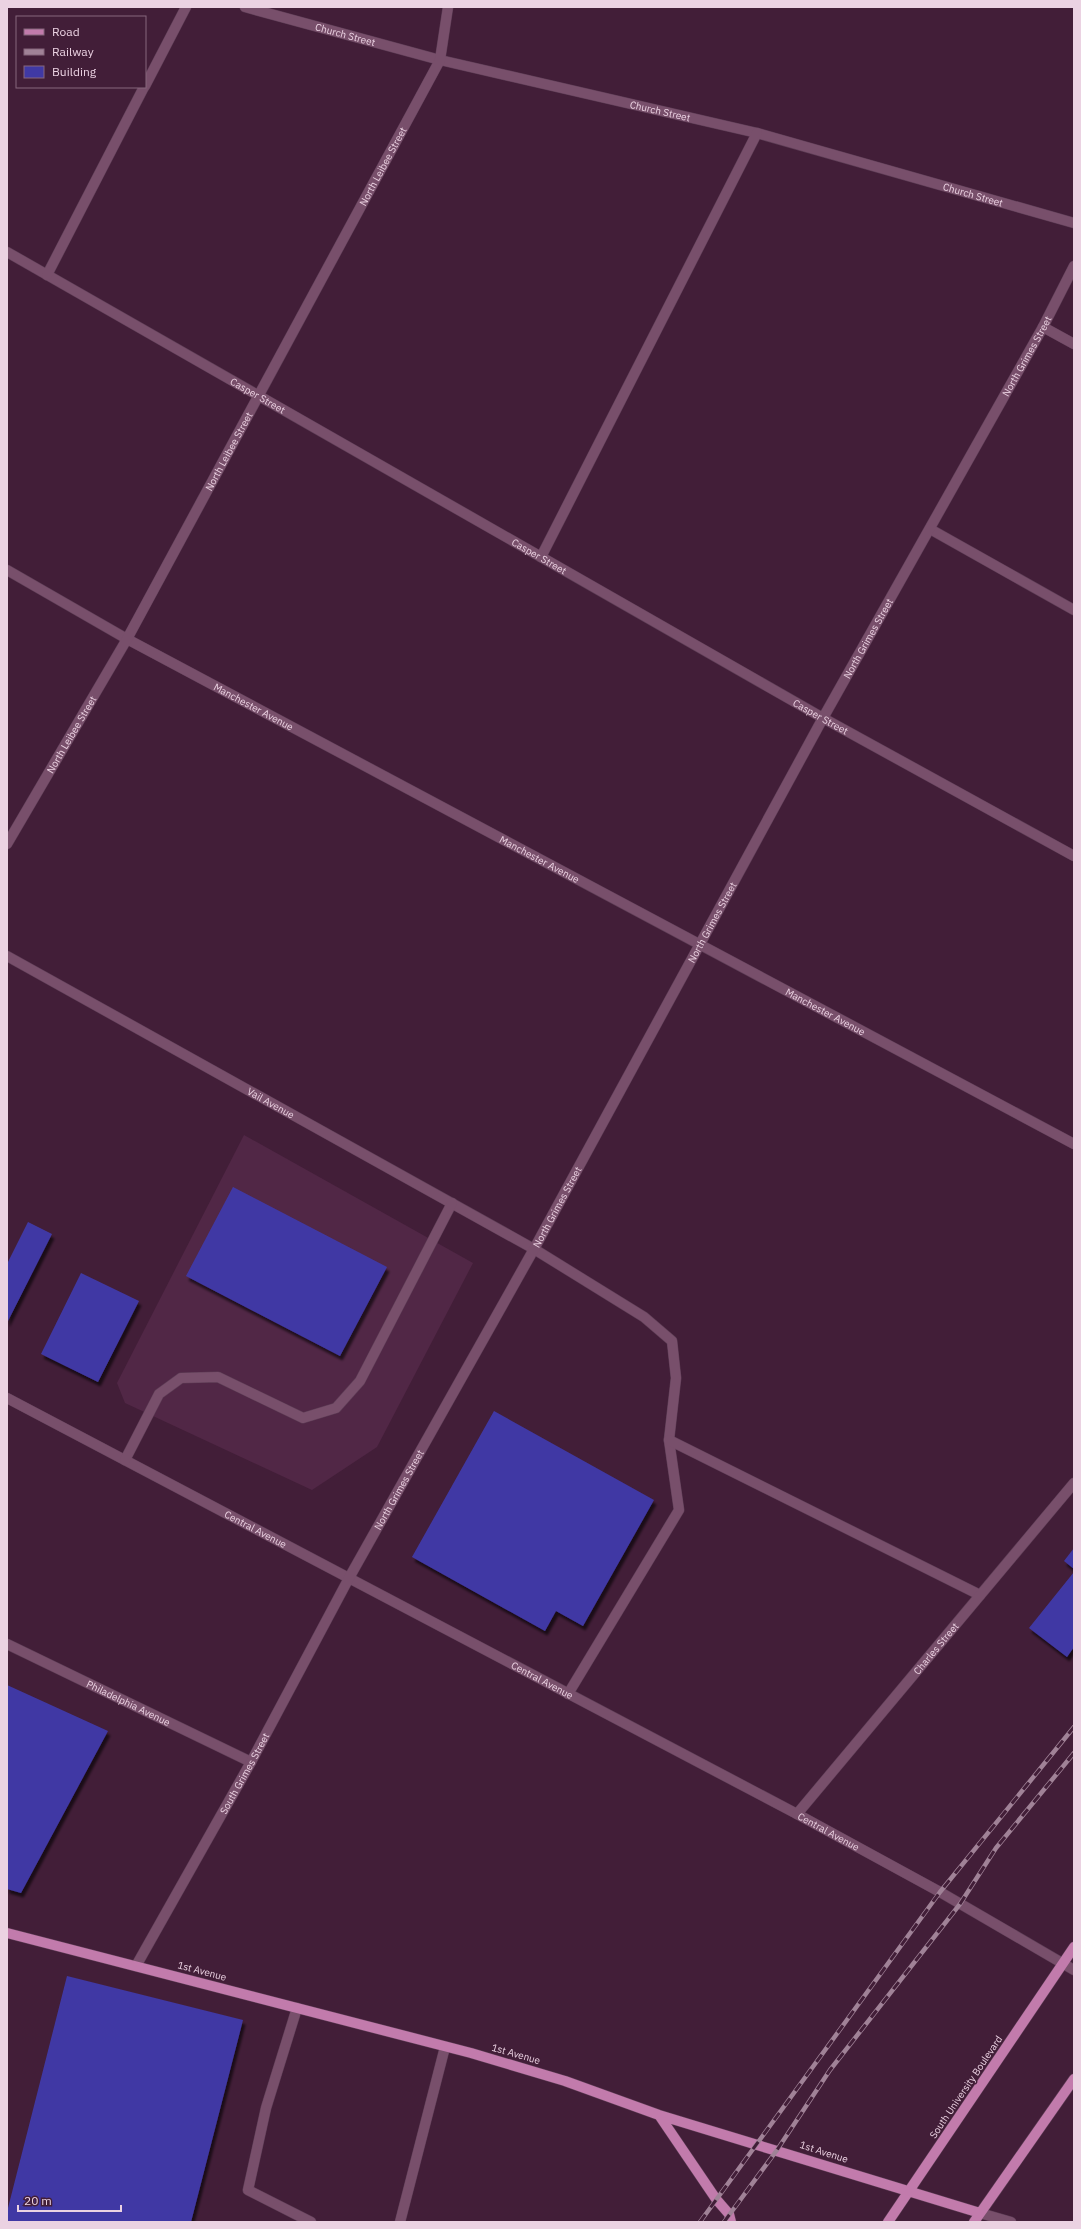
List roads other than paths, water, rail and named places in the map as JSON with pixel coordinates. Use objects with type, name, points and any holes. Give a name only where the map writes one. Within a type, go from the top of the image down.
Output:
[{"type":"main road","name":"1st Avenue","points":[[7,1933],[446,2047],[565,2081],[659,2115],[980,2213]]},
{"type":"main road","name":"South University Boulevard","points":[[888,2222],[910,2192],[1074,1947]]},
{"type":"main road","points":[[974,2222],[1074,2079]]},
{"type":"main road","points":[[659,2115],[716,2199],[729,2214],[731,2222]]},
{"type":"street","points":[[146,84],[186,7]]},
{"type":"street","name":"Church Street","points":[[245,7],[440,60],[757,133],[1074,223]]},
{"type":"street","name":"North Leibee Street","points":[[7,844],[127,638],[440,60],[448,7]]},
{"type":"street","points":[[47,275],[144,88]]},
{"type":"street","points":[[540,557],[757,133]]},
{"type":"street","name":"Casper Street","points":[[7,252],[823,718],[1074,856]]},
{"type":"street","name":"North Grimes Street","points":[[349,1578],[534,1249],[698,945],[823,718],[1043,327],[1074,266]]},
{"type":"street","points":[[1043,327],[1074,344]]},
{"type":"street","points":[[930,529],[1074,610]]},
{"type":"street","name":"Manchester Avenue","points":[[7,570],[127,638],[698,945],[1074,1144]]},
{"type":"street","name":"Vail Avenue","points":[[7,956],[534,1249],[644,1317],[672,1342],[676,1378],[669,1440],[679,1510],[568,1694]]},
{"type":"street","points":[[125,1460],[159,1394],[181,1378],[218,1377],[303,1418],[336,1408],[360,1381],[452,1203]]},
{"type":"street","name":"Central Avenue","points":[[7,1398],[797,1814],[940,1892],[1074,1970]]},
{"type":"street","points":[[669,1440],[980,1595]]},
{"type":"street","name":"Charles Street","points":[[797,1814],[1074,1483]]},
{"type":"street","name":"South Grimes Street","points":[[136,1966],[250,1762],[349,1578]]},
{"type":"street","name":"Philadelphia Avenue","points":[[7,1644],[250,1762]]},
{"type":"street","points":[[297,2008],[266,2108],[248,2190],[311,2222]]},
{"type":"street","points":[[400,2222],[446,2047]]},
{"type":"street","name":"1st Avenue","points":[[980,2213],[1010,2222]]},
{"type":"railway","points":[[700,2222],[940,1892],[1074,1727]]},
{"type":"railway","points":[[724,2222],[777,2150],[830,2070],[960,1904],[996,1848],[1074,1753]]}]
